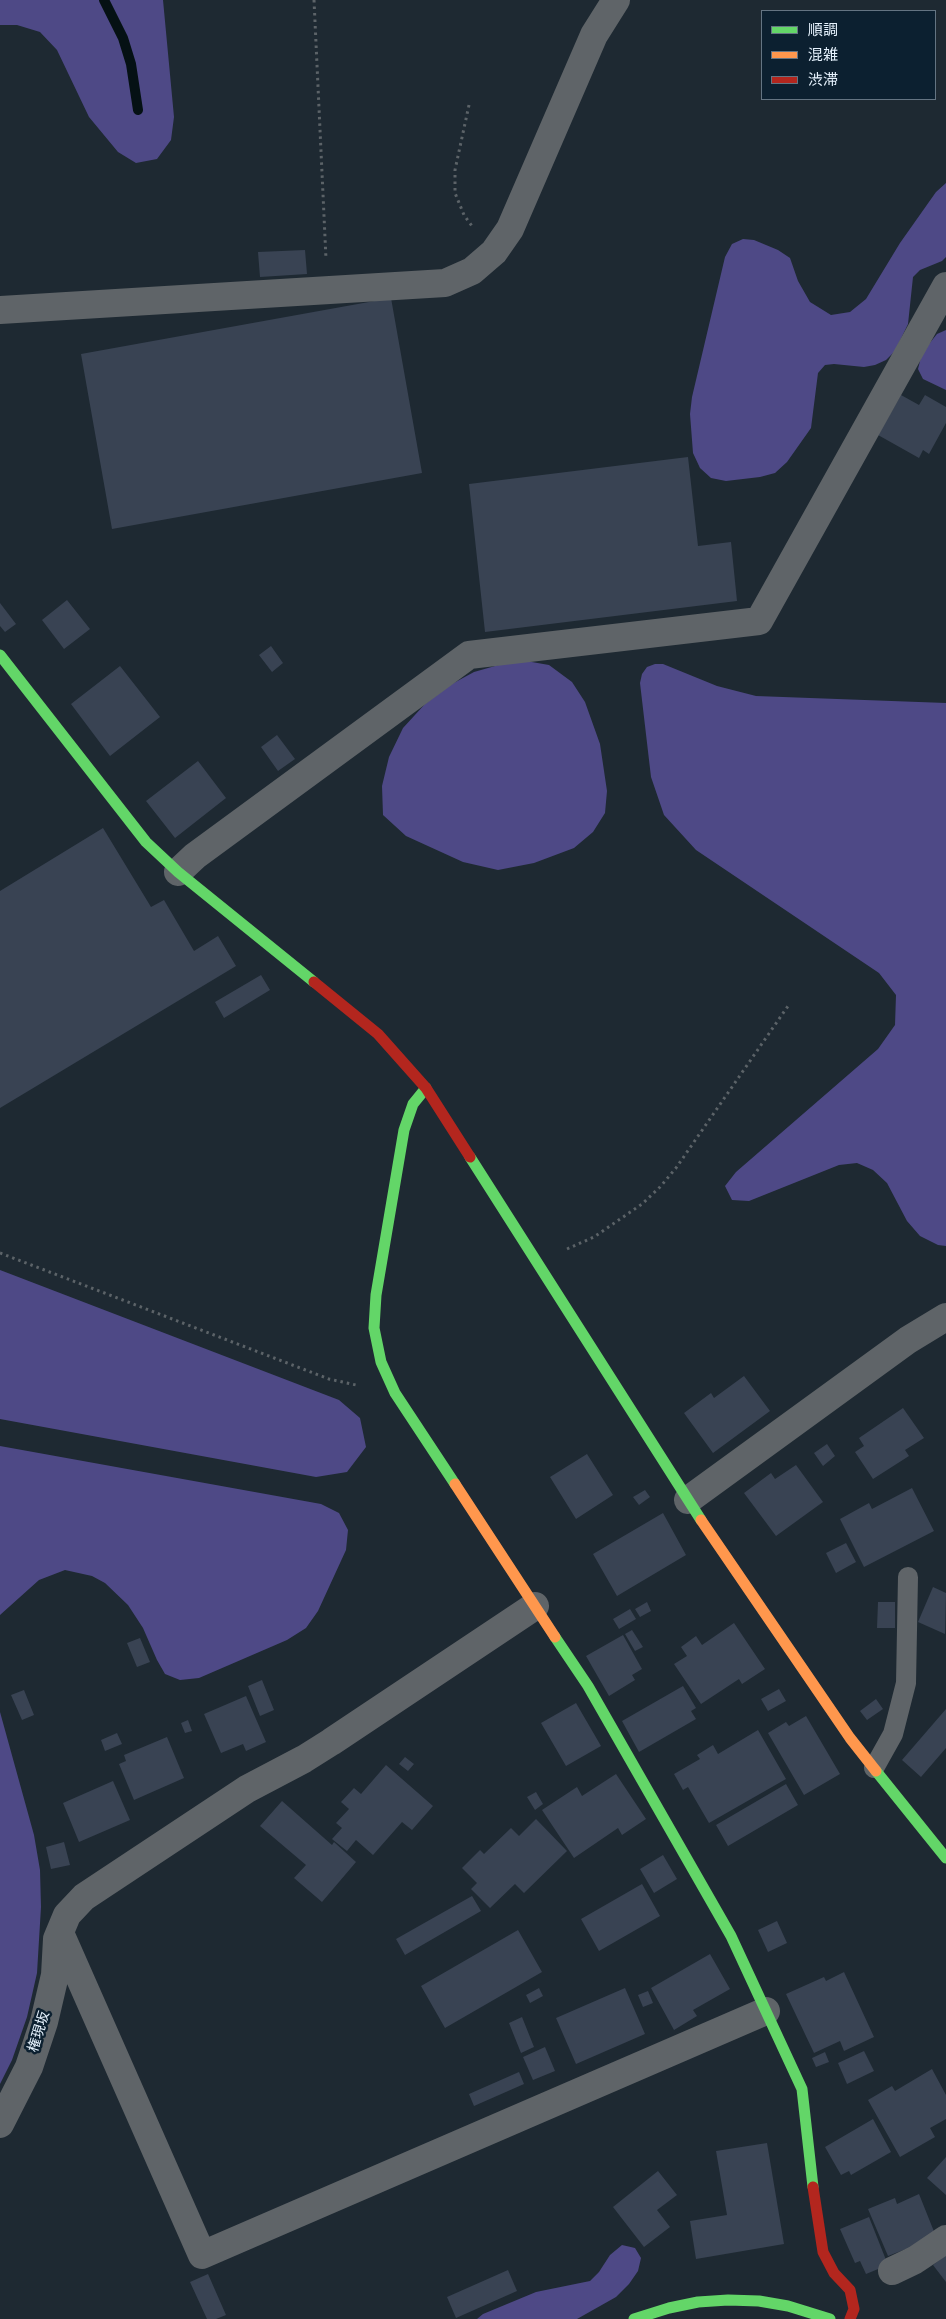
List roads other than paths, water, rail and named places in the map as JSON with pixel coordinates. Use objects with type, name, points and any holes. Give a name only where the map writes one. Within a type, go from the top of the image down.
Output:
[{"type":"street","points":[[0,310],[445,283],[472,271],[494,252],[510,228],[594,35],[616,0]]},
{"type":"street","points":[[178,872],[195,856],[469,655],[759,620],[946,286]]},
{"type":"street","points":[[0,655],[146,842],[178,872],[378,1034],[426,1088],[688,1500],[831,1712],[946,1858]]},
{"type":"street","points":[[426,1088],[413,1104],[404,1130],[376,1294],[374,1328],[381,1362],[394,1393],[588,1686],[731,1936],[802,2089],[818,2229],[823,2252],[834,2273],[850,2290],[854,2309],[850,2319]]},
{"type":"street","points":[[688,1500],[908,1340],[946,1317]]},
{"type":"street","name":"権現坂","points":[[0,2124],[29,2067],[44,2022],[55,1975],[60,1933],[67,1915],[84,1897],[247,1788],[304,1759],[331,1742],[535,1606]]},
{"type":"street","points":[[60,1933],[202,2255],[766,2011]]},
{"type":"street","points":[[892,2271],[915,2260],[946,2239]]},
{"type":"street","points":[[634,2319],[676,2306],[728,2300],[758,2301],[821,2317]]},
{"type":"lane","points":[[874,1768],[893,1734],[906,1684],[908,1577]]},
{"type":"waterway","points":[[104,0],[123,38],[131,64],[138,110]]}]
